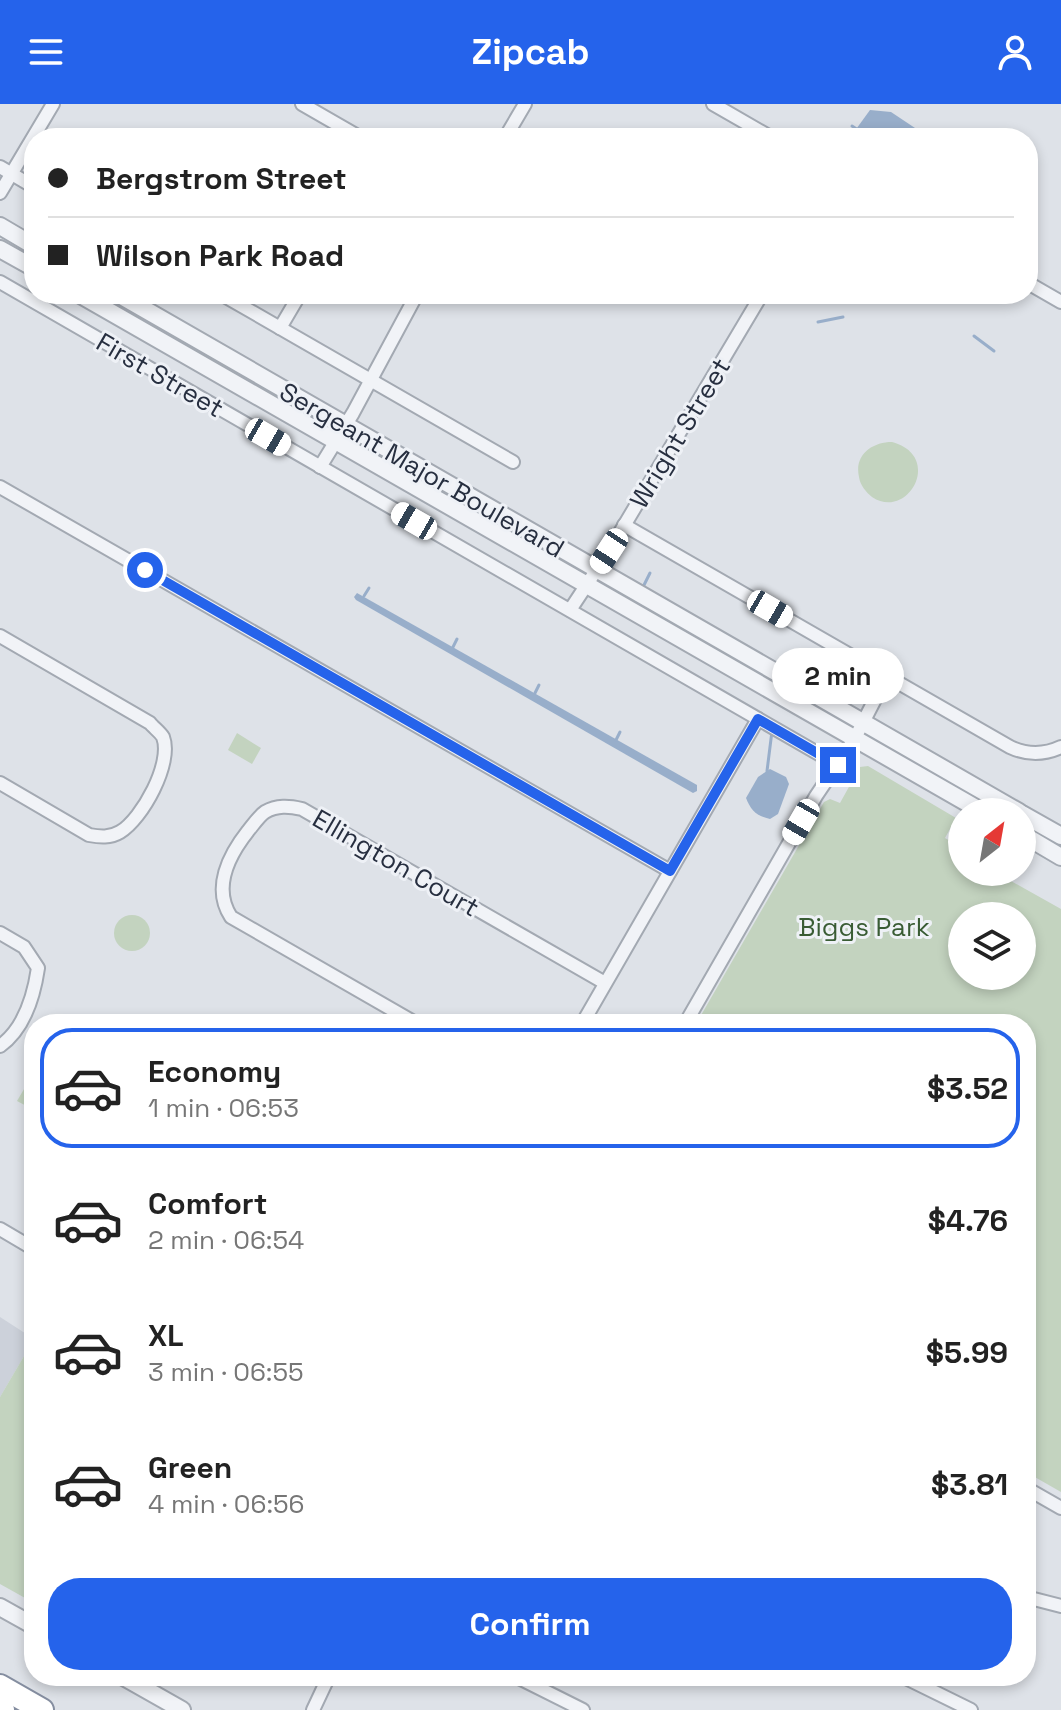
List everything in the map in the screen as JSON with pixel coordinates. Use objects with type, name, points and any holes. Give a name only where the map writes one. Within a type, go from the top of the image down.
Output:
[{"type":"highway","points":[[0,1686],[42,1710]]},
{"type":"street","points":[[36,128],[53,104]]},
{"type":"street","points":[[302,104],[344,128]]},
{"type":"street","points":[[511,128],[525,104]]},
{"type":"street","points":[[713,104],[755,128]]},
{"type":"street","points":[[0,193],[6,170],[24,145]]},
{"type":"street","points":[[6,170],[24,181]]},
{"type":"street","points":[[0,226],[24,240]]},
{"type":"street","points":[[0,249],[24,262]]},
{"type":"street","name":"First Street","points":[[0,282],[24,296]]},
{"type":"street","points":[[1038,289],[1061,302]]},
{"type":"street","name":"First Street","points":[[38,304],[838,765]]},
{"type":"street","name":"Sergeant Major Boulevard","points":[[97,304],[586,586],[991,798]]},
{"type":"street","name":"Sergeant Major Boulevard","points":[[135,304],[596,571],[858,730],[962,798]]},
{"type":"street","points":[[238,304],[513,462]]},
{"type":"street","points":[[280,328],[294,304]]},
{"type":"street","points":[[320,467],[412,304]]},
{"type":"street","name":"Wright Street","points":[[570,610],[756,304]]},
{"type":"street","points":[[0,487],[670,871]]},
{"type":"street","points":[[624,525],[1019,751],[1044,753],[1061,747]]},
{"type":"street","points":[[0,636],[150,723],[162,737],[164,757],[160,776],[136,817],[121,832],[104,838],[89,835],[0,783]]},
{"type":"street","points":[[691,1014],[887,676]]},
{"type":"street","points":[[588,1014],[758,719]]},
{"type":"street","name":"Ellington Court","points":[[400,1014],[231,917],[223,905],[222,886],[237,846],[265,812],[285,805],[302,809],[605,983]]},
{"type":"street","name":"Sergeant Major Boulevard","points":[[1036,822],[1061,836]]},
{"type":"street","points":[[1036,842],[1061,857]]},
{"type":"street","points":[[0,933],[24,947],[38,968],[35,990],[24,1014]]},
{"type":"street","points":[[0,1046],[24,1015]]},
{"type":"street","points":[[0,1229],[24,1243]]},
{"type":"street","points":[[1036,1494],[1061,1508]]},
{"type":"street","points":[[1036,1600],[1061,1606]]},
{"type":"street","points":[[0,1607],[24,1620]]},
{"type":"street","points":[[140,1686],[182,1710]]},
{"type":"street","points":[[313,1710],[324,1686]]},
{"type":"street","points":[[535,1686],[583,1710]]},
{"type":"street","points":[[918,1686],[971,1710]]},
{"type":"shaded area","points":[[0,1317],[24,1333],[24,1356],[0,1397]]},
{"type":"green space","points":[[892,442],[908,449],[916,460],[918,472],[908,494],[885,502],[866,491],[858,469],[862,456],[871,447]]},
{"type":"green space","points":[[237,733],[261,748],[252,764],[228,750]]},
{"type":"green space","name":"Biggs Park","points":[[868,766],[948,813],[945,838],[948,840],[948,886],[1020,886],[1061,909],[1061,1492],[1036,1478],[1036,1014],[702,1014],[824,802],[830,799],[840,803],[860,767]]},
{"type":"green space","points":[[132,915],[145,920],[150,933],[145,946],[132,951],[119,946],[114,933],[119,920]]},
{"type":"green space","points":[[24,1089],[24,1105],[17,1101]]},
{"type":"green space","points":[[24,1356],[24,1597],[0,1584],[0,1397]]},
{"type":"water","points":[[870,110],[891,112],[915,128],[857,128]]},
{"type":"water","points":[[357,593],[697,785],[697,791],[693,793],[356,600],[354,597]]},
{"type":"water","points":[[770,769],[786,777],[789,784],[778,814],[770,819],[755,812],[746,798],[758,777]]},
{"type":"waterway","points":[[818,322],[843,317]]},
{"type":"waterway","points":[[974,336],[994,351]]},
{"type":"waterway","points":[[643,587],[650,573]]},
{"type":"waterway","points":[[364,596],[369,588]]},
{"type":"waterway","points":[[453,647],[457,639]]},
{"type":"waterway","points":[[535,693],[539,685]]},
{"type":"waterway","points":[[767,771],[772,731]]},
{"type":"waterway","points":[[616,740],[620,732]]},
{"type":"route","points":[[145,570],[670,871],[758,719],[838,765]]}]
